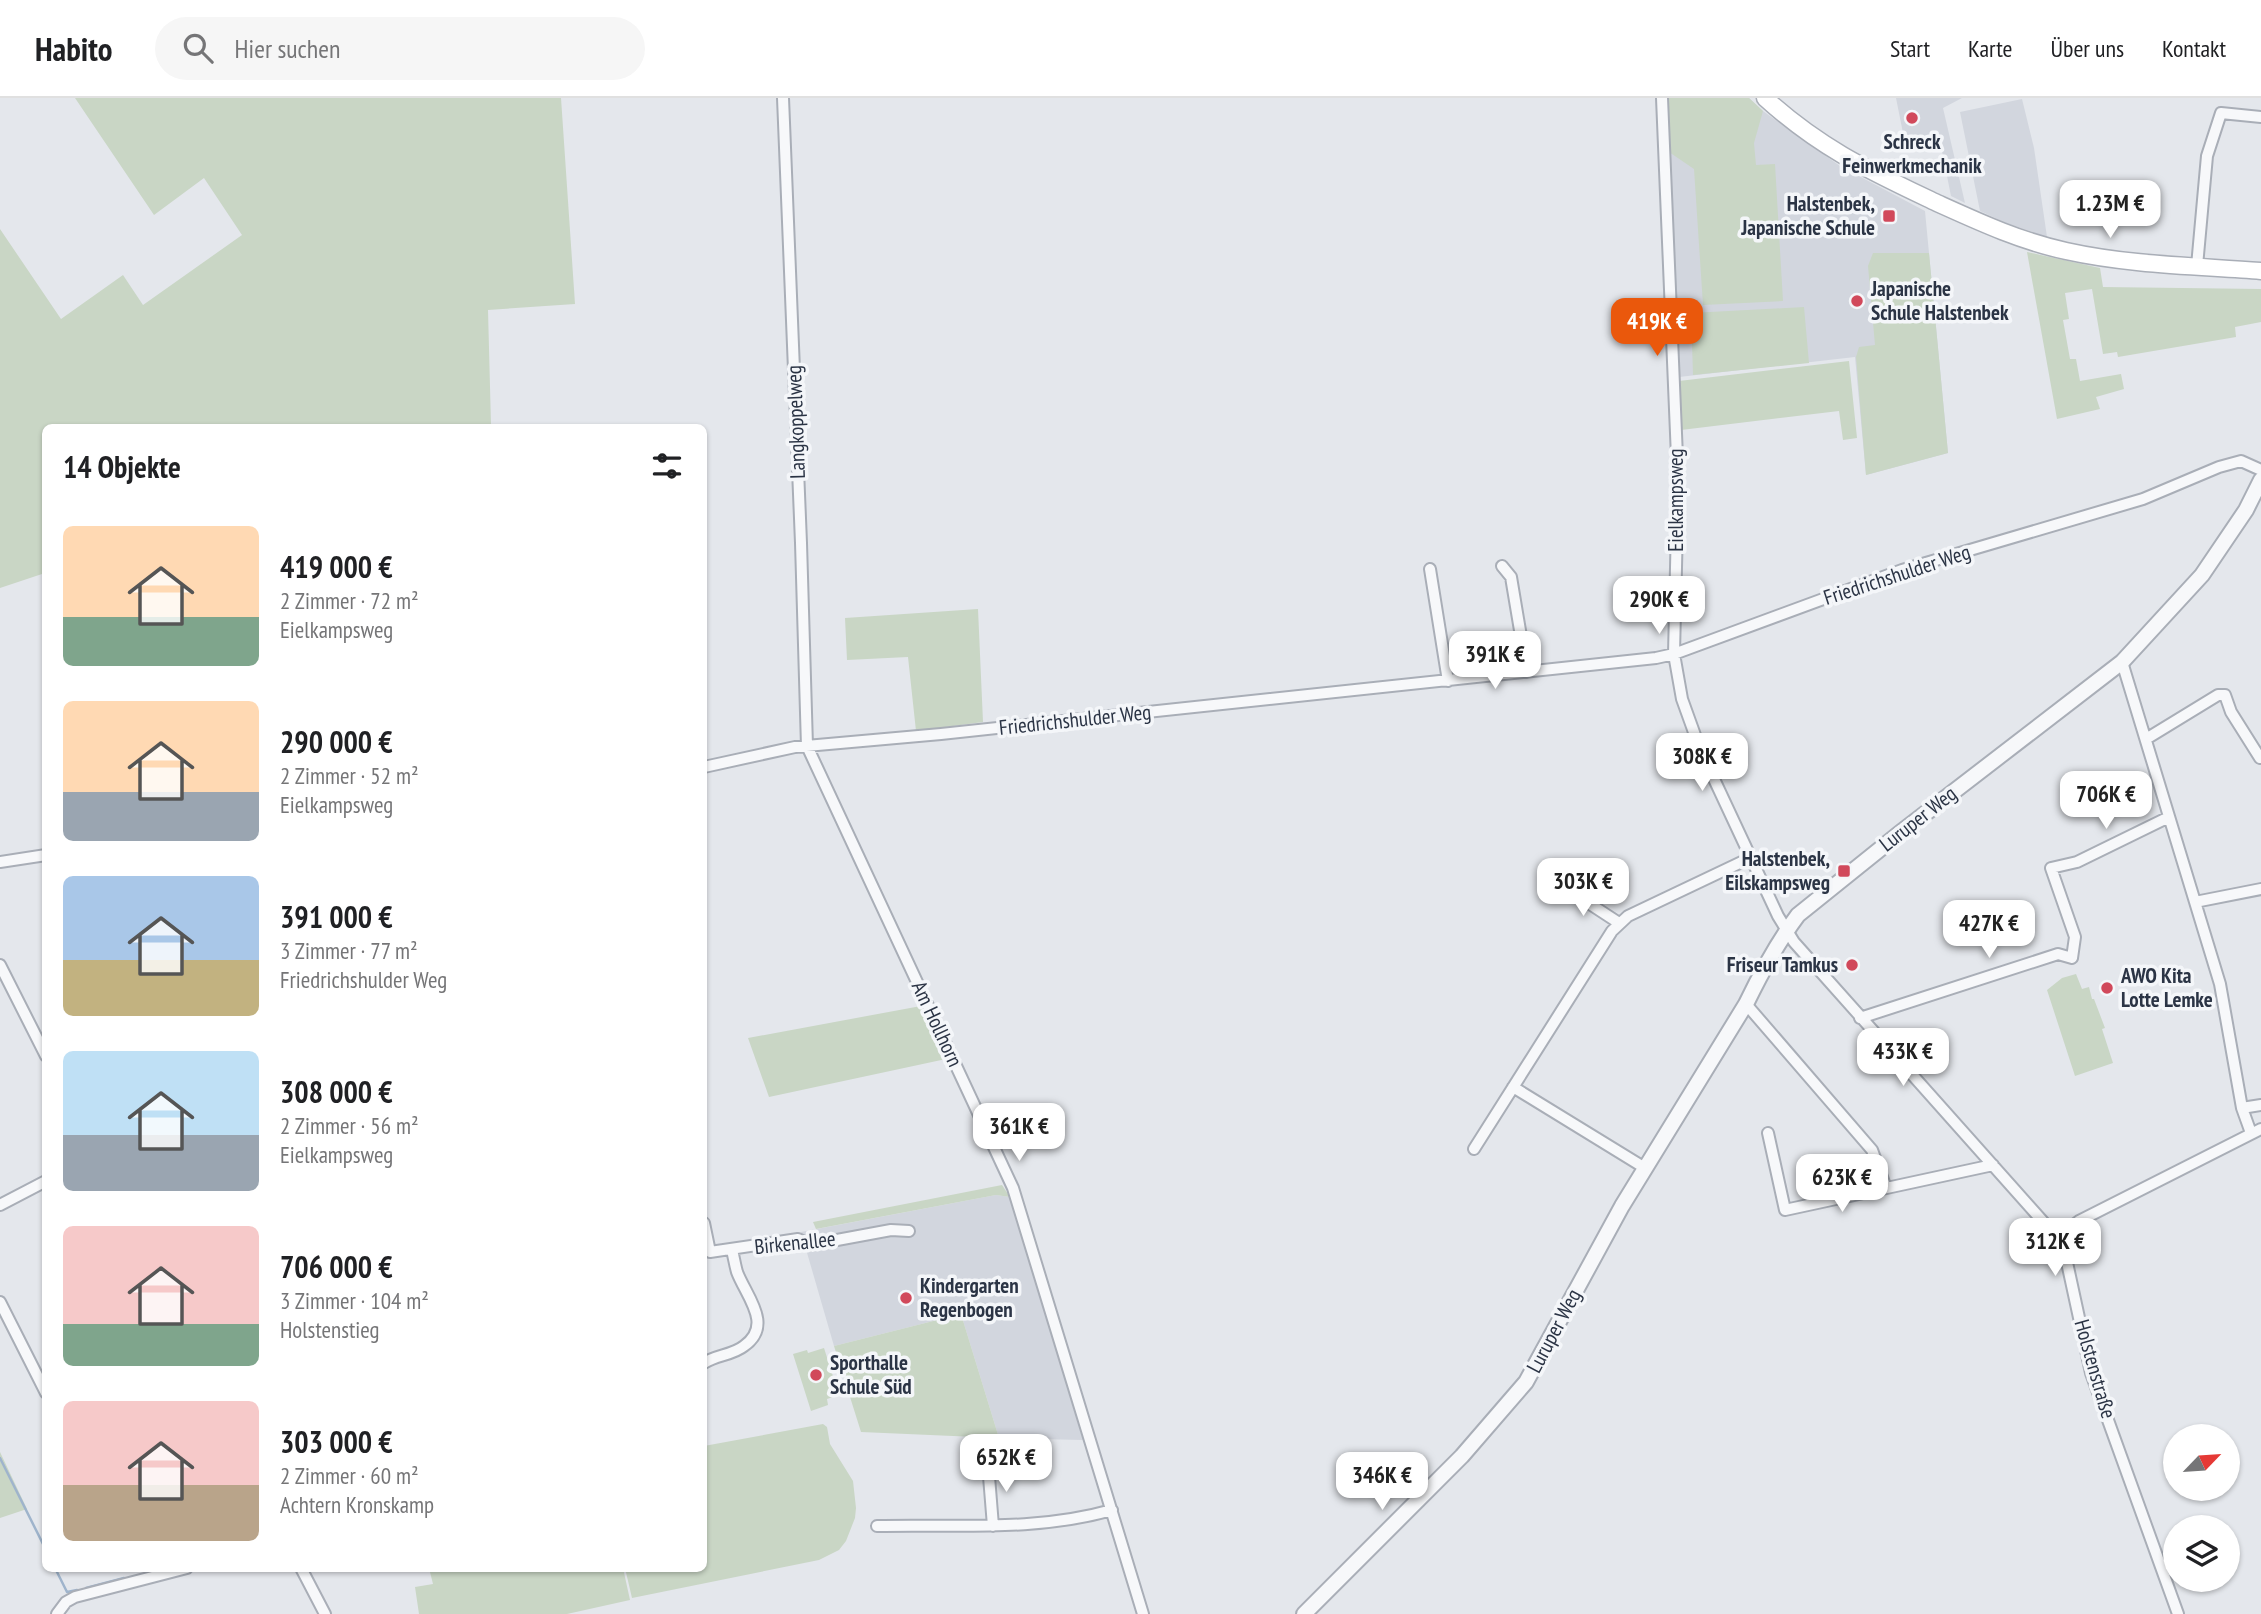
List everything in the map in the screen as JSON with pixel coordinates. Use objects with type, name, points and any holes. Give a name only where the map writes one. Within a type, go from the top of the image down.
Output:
[{"type":"main road","points":[[1765,98],[1805,132],[1844,158],[2022,240],[2100,257],[2261,271]]},
{"type":"street","name":"Langkoppelweg","points":[[783,98],[807,746]]},
{"type":"street","name":"Eielkampsweg","points":[[1662,98],[1678,481],[1674,654],[1682,699],[1700,749],[1749,858],[1794,942],[2058,1237]]},
{"type":"street","points":[[2197,266],[2207,156],[2221,113],[2261,117]]},
{"type":"street","name":"Friedrichshulder Weg","points":[[707,766],[807,746],[1656,658],[1674,654],[1902,570],[2143,499],[2219,467],[2241,461],[2261,470]]},
{"type":"street","name":"Luruper Weg","points":[[1304,1614],[1462,1456],[1526,1382],[1645,1168],[1746,1004],[1758,978],[1787,930],[1812,903],[2122,662],[2202,575],[2246,510],[2261,480]]},
{"type":"street","points":[[1502,566],[1511,577],[1527,672]]},
{"type":"street","points":[[1430,569],[1448,681]]},
{"type":"street","points":[[2058,1237],[2079,1221],[2256,1131],[2242,1108],[2220,984],[2122,662]]},
{"type":"street","points":[[2146,739],[2218,695],[2225,695],[2231,712],[2260,758]]},
{"type":"street","name":"Am Hollhorn","points":[[807,746],[1013,1188],[1143,1614]]},
{"type":"street","points":[[1860,1018],[2058,954],[2072,958],[2075,937],[2051,868],[2077,862],[2169,817]]},
{"type":"street","points":[[0,862],[42,856]]},
{"type":"street","points":[[1474,1149],[1619,923],[1628,916],[1749,858]]},
{"type":"street","points":[[1564,887],[1619,923]]},
{"type":"street","points":[[2195,902],[2261,889]]},
{"type":"street","points":[[0,965],[42,1048]]},
{"type":"street","points":[[1746,1004],[1872,1150],[1886,1188]]},
{"type":"street","points":[[1513,1087],[1645,1168]]},
{"type":"street","points":[[2242,1108],[2261,1105]]},
{"type":"street","points":[[1768,1133],[1785,1210],[1993,1165]]},
{"type":"street","points":[[0,1205],[42,1183]]},
{"type":"street","name":"Birkenallee","points":[[707,1253],[798,1239],[810,1245],[891,1230],[909,1231]]},
{"type":"street","name":"Holstenstraße","points":[[2058,1237],[2066,1252],[2091,1373],[2178,1614]]},
{"type":"street","points":[[707,1362],[744,1346],[752,1339],[757,1329],[755,1306],[737,1272],[733,1251]]},
{"type":"street","points":[[0,1302],[42,1385]]},
{"type":"street","points":[[993,1526],[988,1464],[1020,1463]]},
{"type":"street","points":[[877,1526],[993,1526],[1054,1522],[1112,1510]]},
{"type":"street","points":[[135,1572],[139,1580]]},
{"type":"street","points":[[57,1614],[66,1602],[75,1597],[171,1572]]},
{"type":"street","points":[[303,1572],[325,1614]]},
{"type":"shaded area","points":[[1667,98],[1749,98],[1840,166],[1925,211],[1948,453],[1866,475],[1855,357],[1679,377]]},
{"type":"shaded area","points":[[1896,98],[1962,98],[1943,108],[1965,203],[1951,196],[1940,141],[1904,138]]},
{"type":"shaded area","points":[[2022,99],[2034,148],[2047,237],[1980,211],[1960,112]]},
{"type":"shaded area","points":[[996,1195],[1010,1197],[1083,1440],[999,1438],[961,1314],[834,1346],[801,1232]]},
{"type":"green space","points":[[75,98],[561,98],[575,304],[488,310],[491,424],[42,424],[42,574],[0,588],[0,229],[61,319],[123,275],[143,305],[242,235],[204,178],[154,215]]},
{"type":"green space","points":[[1667,98],[1749,98],[1763,111],[1754,143],[1756,165],[1775,164],[1783,301],[1703,305],[1694,169],[1669,152]]},
{"type":"green space","points":[[2027,252],[2100,268],[2103,287],[2261,289],[2261,322],[2235,327],[2236,337],[2118,357],[2117,352],[2103,354],[2092,289],[2065,293],[2069,319],[2063,320],[2070,359],[2076,359],[2080,381],[2121,374],[2124,389],[2096,397],[2100,409],[2057,419]]},
{"type":"green space","points":[[1873,253],[1929,253],[1948,453],[1866,475],[1856,357],[1859,347],[1875,345],[1868,266]]},
{"type":"green space","points":[[1804,307],[1809,363],[1693,375],[1691,313]]},
{"type":"green space","points":[[1849,361],[1857,438],[1843,440],[1839,411],[1681,430],[1679,381]]},
{"type":"green space","points":[[978,609],[983,722],[916,731],[908,657],[847,660],[845,618]]},
{"type":"green space","points":[[2076,974],[2082,989],[2089,987],[2094,999],[2105,1028],[2102,1029],[2113,1063],[2075,1076],[2047,990],[2062,978]]},
{"type":"green space","points":[[921,1006],[946,1059],[769,1097],[748,1038]]},
{"type":"green space","points":[[1002,1185],[1010,1197],[996,1195],[816,1229],[813,1222]]},
{"type":"green space","points":[[961,1314],[999,1438],[861,1432],[834,1346]]},
{"type":"green space","name":"Sporthalle Schule Süd","points":[[824,1348],[839,1395],[827,1399],[828,1405],[811,1411],[793,1354]]},
{"type":"green space","points":[[823,1424],[827,1427],[830,1444],[853,1481],[855,1518],[846,1541],[839,1550],[819,1560],[632,1598],[626,1572],[707,1572],[707,1445]]},
{"type":"green space","points":[[0,1452],[27,1509],[0,1518]]},
{"type":"green space","points":[[430,1572],[624,1572],[630,1600],[567,1614],[419,1614],[415,1587],[433,1584]]},
{"type":"waterway","points":[[0,1458],[42,1542]]},
{"type":"waterway","points":[[57,1572],[67,1592],[77,1590]]},
{"type":"waterway","points":[[86,1588],[124,1578]]},
{"type":"place","name":"Schreck Feinwerkmechanik","points":[[1912,118]]},
{"type":"place","name":"Halstenbek, Japanische Schule","points":[[1889,216]]},
{"type":"place","name":"Japanische Schule Halstenbek","points":[[1857,301]]},
{"type":"place","name":"Halstenbek, Eilskampsweg","points":[[1844,871]]},
{"type":"place","name":"Friseur Tamkus","points":[[1852,965]]},
{"type":"place","name":"AWO Kita Lotte Lemke","points":[[2107,988]]},
{"type":"place","name":"Kindergarten Regenbogen","points":[[906,1298]]},
{"type":"place","name":"Sporthalle Schule Süd","points":[[816,1375]]}]
